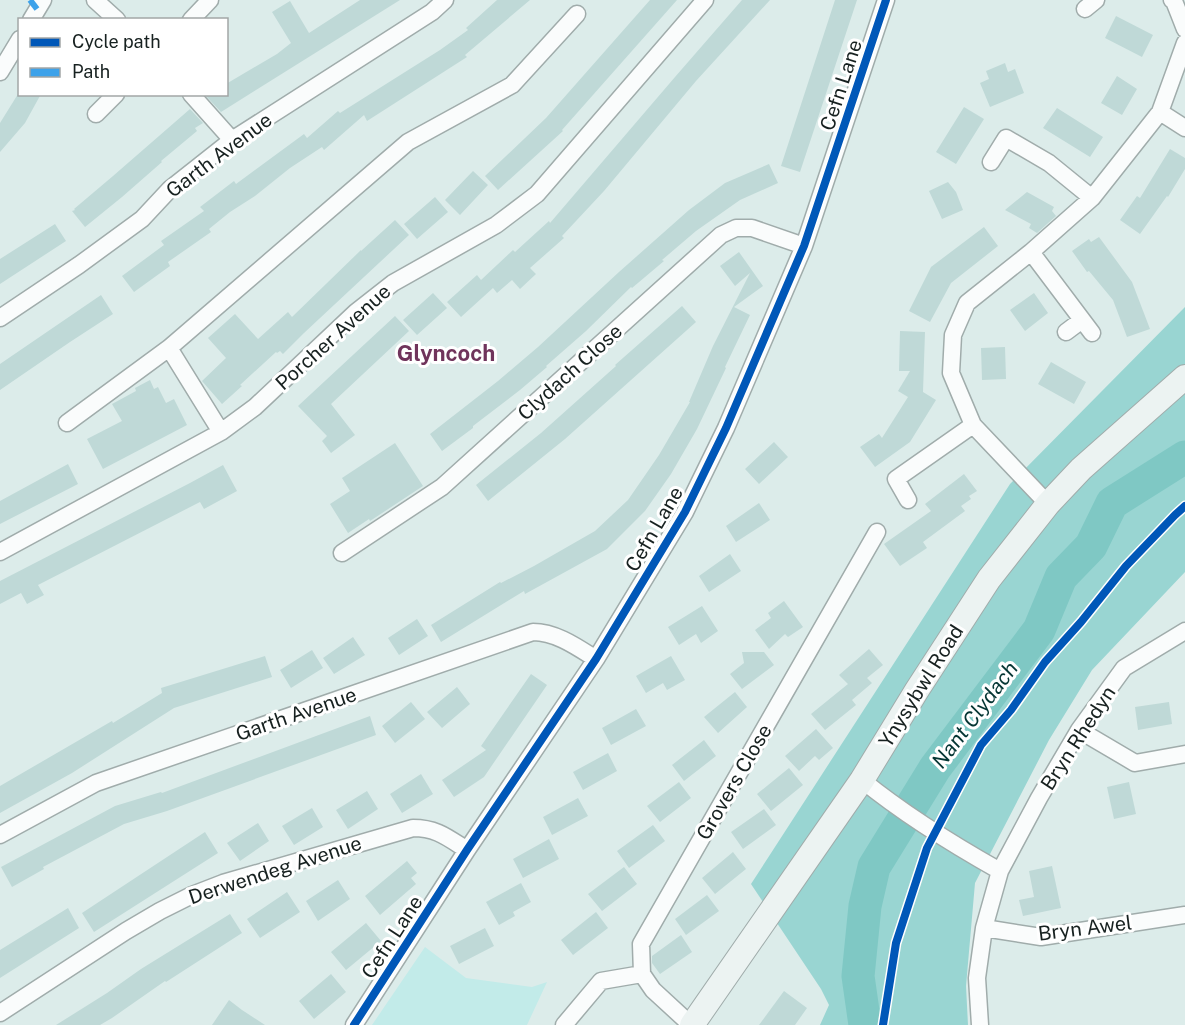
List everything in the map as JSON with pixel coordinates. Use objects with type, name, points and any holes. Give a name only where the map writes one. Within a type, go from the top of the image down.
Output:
[{"type":"main road","name":"Ynysybwl Road","points":[[692,1025],[862,780],[989,579],[1048,504],[1081,469],[1185,378]]},
{"type":"street","points":[[33,18],[43,0]]},
{"type":"street","points":[[95,0],[115,18]]},
{"type":"street","points":[[193,18],[210,0]]},
{"type":"street","name":"Garth Avenue","points":[[0,318],[142,219],[170,189],[232,140],[427,6],[445,0]]},
{"type":"street","name":"Porcher Avenue","points":[[0,552],[221,432],[255,407],[356,312],[393,283],[496,225],[537,194],[705,0]]},
{"type":"street","name":"Cefn Lane","points":[[354,1025],[467,850],[596,658],[685,512],[726,428],[804,246],[886,0]]},
{"type":"street","points":[[1172,0],[1185,29]]},
{"type":"street","points":[[68,423],[169,348],[408,141],[512,85],[577,14]]},
{"type":"street","points":[[0,72],[18,42]]},
{"type":"street","points":[[1048,504],[973,425],[951,373],[953,335],[967,303],[1031,252],[1092,198],[1160,112],[1185,43]]},
{"type":"street","points":[[96,114],[114,96]]},
{"type":"street","points":[[193,96],[232,140]]},
{"type":"street","points":[[1160,112],[1185,128]]},
{"type":"street","points":[[991,162],[1006,138],[1049,163],[1092,198]]},
{"type":"street","name":"Clydach Close","points":[[342,553],[442,487],[721,235],[736,228],[752,228],[804,246]]},
{"type":"street","points":[[1031,252],[1087,326],[1066,332]]},
{"type":"street","points":[[169,348],[221,432]]},
{"type":"street","points":[[908,501],[896,479],[973,425]]},
{"type":"street","name":"Grovers Close","points":[[642,974],[641,944],[877,531]]},
{"type":"street","name":"Bryn Rhedyn","points":[[980,1025],[977,978],[984,928],[1000,871],[1079,730],[1124,668],[1185,631]]},
{"type":"street","name":"Garth Avenue","points":[[0,835],[96,783],[533,632],[544,632],[560,638],[596,658]]},
{"type":"street","points":[[1079,730],[1135,763],[1185,754]]},
{"type":"street","points":[[862,780],[888,802],[965,852],[1000,871]]},
{"type":"street","name":"Derwendeg Avenue","points":[[0,1013],[151,916],[192,895],[223,883],[413,828],[427,828],[446,836],[467,850]]},
{"type":"street","name":"Bryn Awel","points":[[984,928],[1041,937],[1185,915]]},
{"type":"street","points":[[564,1025],[602,981],[642,974],[653,990],[692,1025]]},
{"type":"shaded area","points":[[1185,307],[1185,572],[1092,670],[1049,740],[975,883],[966,986],[968,1025],[820,1025],[829,1005],[821,989],[751,884],[1010,484]]},
{"type":"shaded area","points":[[425,947],[466,978],[532,987],[547,982],[527,1025],[372,1025]]},
{"type":"building","points":[[360,0],[400,0],[221,112],[206,96],[228,96],[228,83],[277,54],[291,43],[272,12],[290,1],[309,33]]},
{"type":"building","points":[[497,0],[530,0],[465,55],[467,57],[367,121],[364,115],[324,150],[322,147],[290,168],[255,196],[230,212],[209,229],[211,232],[168,262],[170,266],[134,292],[122,276],[164,245],[161,241],[204,211],[200,207],[234,181],[236,184],[304,134],[307,138],[338,111],[340,113],[440,50],[468,30],[466,28]]},
{"type":"building","points":[[650,0],[677,0],[563,131],[498,190],[485,176],[546,118]]},
{"type":"building","points":[[742,0],[770,0],[696,81],[604,191],[562,236],[564,238],[530,268],[536,274],[520,289],[512,280],[497,293],[493,288],[461,317],[447,302],[477,275],[481,280],[513,250],[515,252],[549,221],[550,223]]},
{"type":"building","points":[[835,0],[857,0],[800,172],[781,166]]},
{"type":"building","points":[[1116,16],[1153,35],[1142,57],[1105,38]]},
{"type":"building","points":[[1005,63],[1008,72],[1015,69],[1024,93],[990,107],[980,83],[989,79],[986,71]]},
{"type":"building","points":[[1117,76],[1137,89],[1122,115],[1101,103]]},
{"type":"building","points":[[18,94],[18,96],[40,96],[25,123],[0,152],[0,123]]},
{"type":"building","points":[[964,107],[984,119],[956,164],[936,152]]},
{"type":"building","points":[[1057,108],[1103,137],[1090,157],[1043,128]]},
{"type":"building","points":[[190,109],[203,123],[195,128],[197,131],[85,227],[72,211]]},
{"type":"building","points":[[1170,149],[1185,158],[1185,169],[1168,197],[1140,234],[1120,220],[1137,196],[1140,198]]},
{"type":"building","points":[[769,164],[778,183],[740,200],[696,231],[662,260],[664,261],[631,287],[547,367],[442,451],[430,434],[538,347],[689,210],[725,183]]},
{"type":"building","points":[[473,171],[488,185],[460,215],[445,200]]},
{"type":"building","points":[[948,182],[956,192],[963,210],[942,219],[929,191]]},
{"type":"building","points":[[1027,192],[1054,207],[1052,211],[1056,216],[1037,233],[1029,228],[1031,224],[1005,210]]},
{"type":"building","points":[[435,197],[448,212],[417,239],[404,224]]},
{"type":"building","points":[[395,220],[409,235],[283,354],[280,351],[276,352],[222,404],[202,381],[226,358],[208,338],[235,314],[258,339],[288,312],[292,317]]},
{"type":"building","points":[[55,224],[66,241],[0,284],[0,259]]},
{"type":"building","points":[[984,227],[998,246],[951,283],[930,322],[909,311],[931,267]]},
{"type":"building","points":[[1099,237],[1132,282],[1150,329],[1127,337],[1113,300],[1089,271],[1087,272],[1072,251],[1089,239],[1091,242]]},
{"type":"building","points":[[739,252],[763,286],[734,307],[750,315],[697,429],[671,474],[645,511],[607,549],[525,594],[524,591],[441,642],[431,625],[500,582],[534,566],[595,531],[628,500],[659,455],[690,402],[713,346],[750,273],[735,286],[720,266]]},
{"type":"building","points":[[433,293],[447,308],[417,335],[403,320]]},
{"type":"building","points":[[1034,293],[1048,313],[1025,331],[1010,310]]},
{"type":"building","points":[[101,295],[113,314],[0,390],[0,364]]},
{"type":"building","points":[[682,306],[696,322],[565,439],[488,501],[476,485],[541,433]]},
{"type":"building","points":[[395,316],[409,331],[331,404],[355,435],[331,453],[322,441],[327,436],[298,406]]},
{"type":"building","points":[[900,331],[925,332],[923,392],[936,400],[910,442],[875,467],[860,447],[879,434],[882,438],[908,397],[898,391],[910,371],[899,371]]},
{"type":"building","points":[[1005,347],[1006,379],[982,380],[981,348]]},
{"type":"building","points":[[1051,362],[1086,382],[1074,404],[1038,384]]},
{"type":"building","points":[[150,380],[154,389],[158,387],[166,403],[174,399],[187,425],[103,469],[87,439],[122,421],[112,404],[136,391],[135,388]]},
{"type":"building","points":[[774,442],[788,457],[759,484],[745,469]]},
{"type":"building","points":[[395,443],[423,486],[348,533],[330,504],[350,491],[342,478]]},
{"type":"building","points":[[68,464],[78,484],[0,524],[0,501]]},
{"type":"building","points":[[223,465],[237,491],[204,509],[200,502],[38,585],[44,595],[27,604],[21,593],[0,604],[0,581]]},
{"type":"building","points":[[964,474],[977,491],[969,496],[971,499],[961,506],[965,511],[923,542],[927,548],[900,566],[884,544],[931,511],[925,504]]},
{"type":"building","points":[[759,503],[770,520],[736,542],[726,526]]},
{"type":"building","points":[[730,554],[741,571],[709,592],[699,576]]},
{"type":"building","points":[[784,601],[803,627],[788,637],[785,634],[769,649],[755,630],[771,618],[768,613]]},
{"type":"building","points":[[702,606],[718,631],[701,643],[696,634],[679,645],[668,627]]},
{"type":"building","points":[[417,619],[428,636],[399,655],[388,638]]},
{"type":"building","points":[[353,637],[365,655],[334,674],[323,658]]},
{"type":"building","points":[[869,649],[883,665],[867,678],[872,683],[852,700],[856,705],[825,730],[811,714],[848,684],[839,675]]},
{"type":"building","points":[[312,650],[323,668],[291,688],[280,670]]},
{"type":"building","points":[[742,652],[764,652],[774,665],[742,689],[730,674],[744,663]]},
{"type":"building","points":[[265,656],[272,677],[174,708],[72,773],[0,813],[0,786],[112,721],[113,723],[162,693],[161,688]]},
{"type":"building","points":[[671,656],[685,680],[667,690],[663,683],[646,693],[636,676]]},
{"type":"building","points":[[531,674],[547,685],[484,777],[454,797],[442,780],[486,750],[481,746]]},
{"type":"building","points":[[457,687],[470,704],[442,728],[427,712]]},
{"type":"building","points":[[735,692],[747,707],[718,733],[704,717]]},
{"type":"building","points":[[411,702],[425,719],[395,743],[382,726]]},
{"type":"building","points":[[1169,702],[1172,724],[1138,730],[1135,707]]},
{"type":"building","points":[[636,709],[646,726],[611,745],[602,728]]},
{"type":"building","points":[[370,716],[376,735],[167,811],[124,824],[43,867],[44,869],[12,887],[1,867],[115,806],[162,793]]},
{"type":"building","points":[[816,729],[833,748],[819,760],[815,756],[799,771],[785,756]]},
{"type":"building","points":[[704,740],[716,756],[684,781],[672,765]]},
{"type":"building","points":[[608,753],[617,771],[583,790],[573,772]]},
{"type":"building","points":[[789,768],[803,785],[771,811],[757,794]]},
{"type":"building","points":[[421,774],[433,794],[402,813],[390,794]]},
{"type":"building","points":[[679,782],[691,798],[660,822],[647,806]]},
{"type":"building","points":[[1129,782],[1136,814],[1114,819],[1107,787]]},
{"type":"building","points":[[367,791],[378,809],[348,829],[336,810]]},
{"type":"building","points":[[578,798],[588,816],[552,835],[543,817]]},
{"type":"building","points":[[312,808],[323,827],[294,845],[282,826]]},
{"type":"building","points":[[764,809],[776,825],[743,849],[731,832]]},
{"type":"building","points":[[258,823],[269,841],[240,861],[227,843]]},
{"type":"building","points":[[653,825],[665,841],[629,868],[617,851]]},
{"type":"building","points":[[205,832],[218,853],[94,932],[82,913]]},
{"type":"building","points":[[549,839],[559,859],[523,878],[513,859]]},
{"type":"building","points":[[733,852],[746,869],[715,894],[702,878]]},
{"type":"building","points":[[407,861],[417,873],[411,878],[416,884],[380,915],[365,896]]},
{"type":"building","points":[[1052,866],[1061,908],[1023,916],[1019,900],[1034,897],[1029,871]]},
{"type":"building","points":[[624,867],[637,884],[602,911],[588,894]]},
{"type":"building","points":[[338,880],[350,899],[318,921],[306,901]]},
{"type":"building","points":[[521,883],[531,902],[513,912],[515,916],[499,925],[486,902]]},
{"type":"building","points":[[287,892],[300,912],[260,938],[247,919]]},
{"type":"building","points":[[707,895],[719,911],[686,935],[675,919]]},
{"type":"building","points":[[68,908],[79,928],[0,978],[0,950]]},
{"type":"building","points":[[596,912],[608,928],[573,955],[561,940]]},
{"type":"building","points":[[230,914],[242,933],[165,981],[112,1018],[100,1025],[56,1025],[141,969]]},
{"type":"building","points":[[366,923],[381,941],[346,970],[331,952]]},
{"type":"building","points":[[485,928],[494,946],[459,964],[450,946]]},
{"type":"building","points":[[681,935],[692,952],[660,974],[652,963],[652,956]]},
{"type":"building","points":[[331,974],[346,992],[314,1019],[299,1001]]},
{"type":"building","points":[[784,991],[807,1008],[795,1025],[759,1025]]},
{"type":"building","points":[[229,1000],[242,1010],[265,1025],[212,1025]]},
{"type":"waterway","name":"Nant Clydach","points":[[865,1025],[858,976],[865,906],[874,867],[935,768],[1039,630],[1061,577],[1091,546],[1112,503],[1185,457]]},
{"type":"marked path","points":[[30,0],[37,9]]},
{"type":"cycle path","points":[[354,1025],[467,850],[596,659],[685,512],[726,428],[804,246],[886,0]]},
{"type":"cycle path","points":[[883,1025],[896,943],[927,848],[981,745],[1011,710],[1045,662],[1126,566],[1185,506]]},
{"type":"district","name":"Glyncoch","points":[[446,353]]}]
